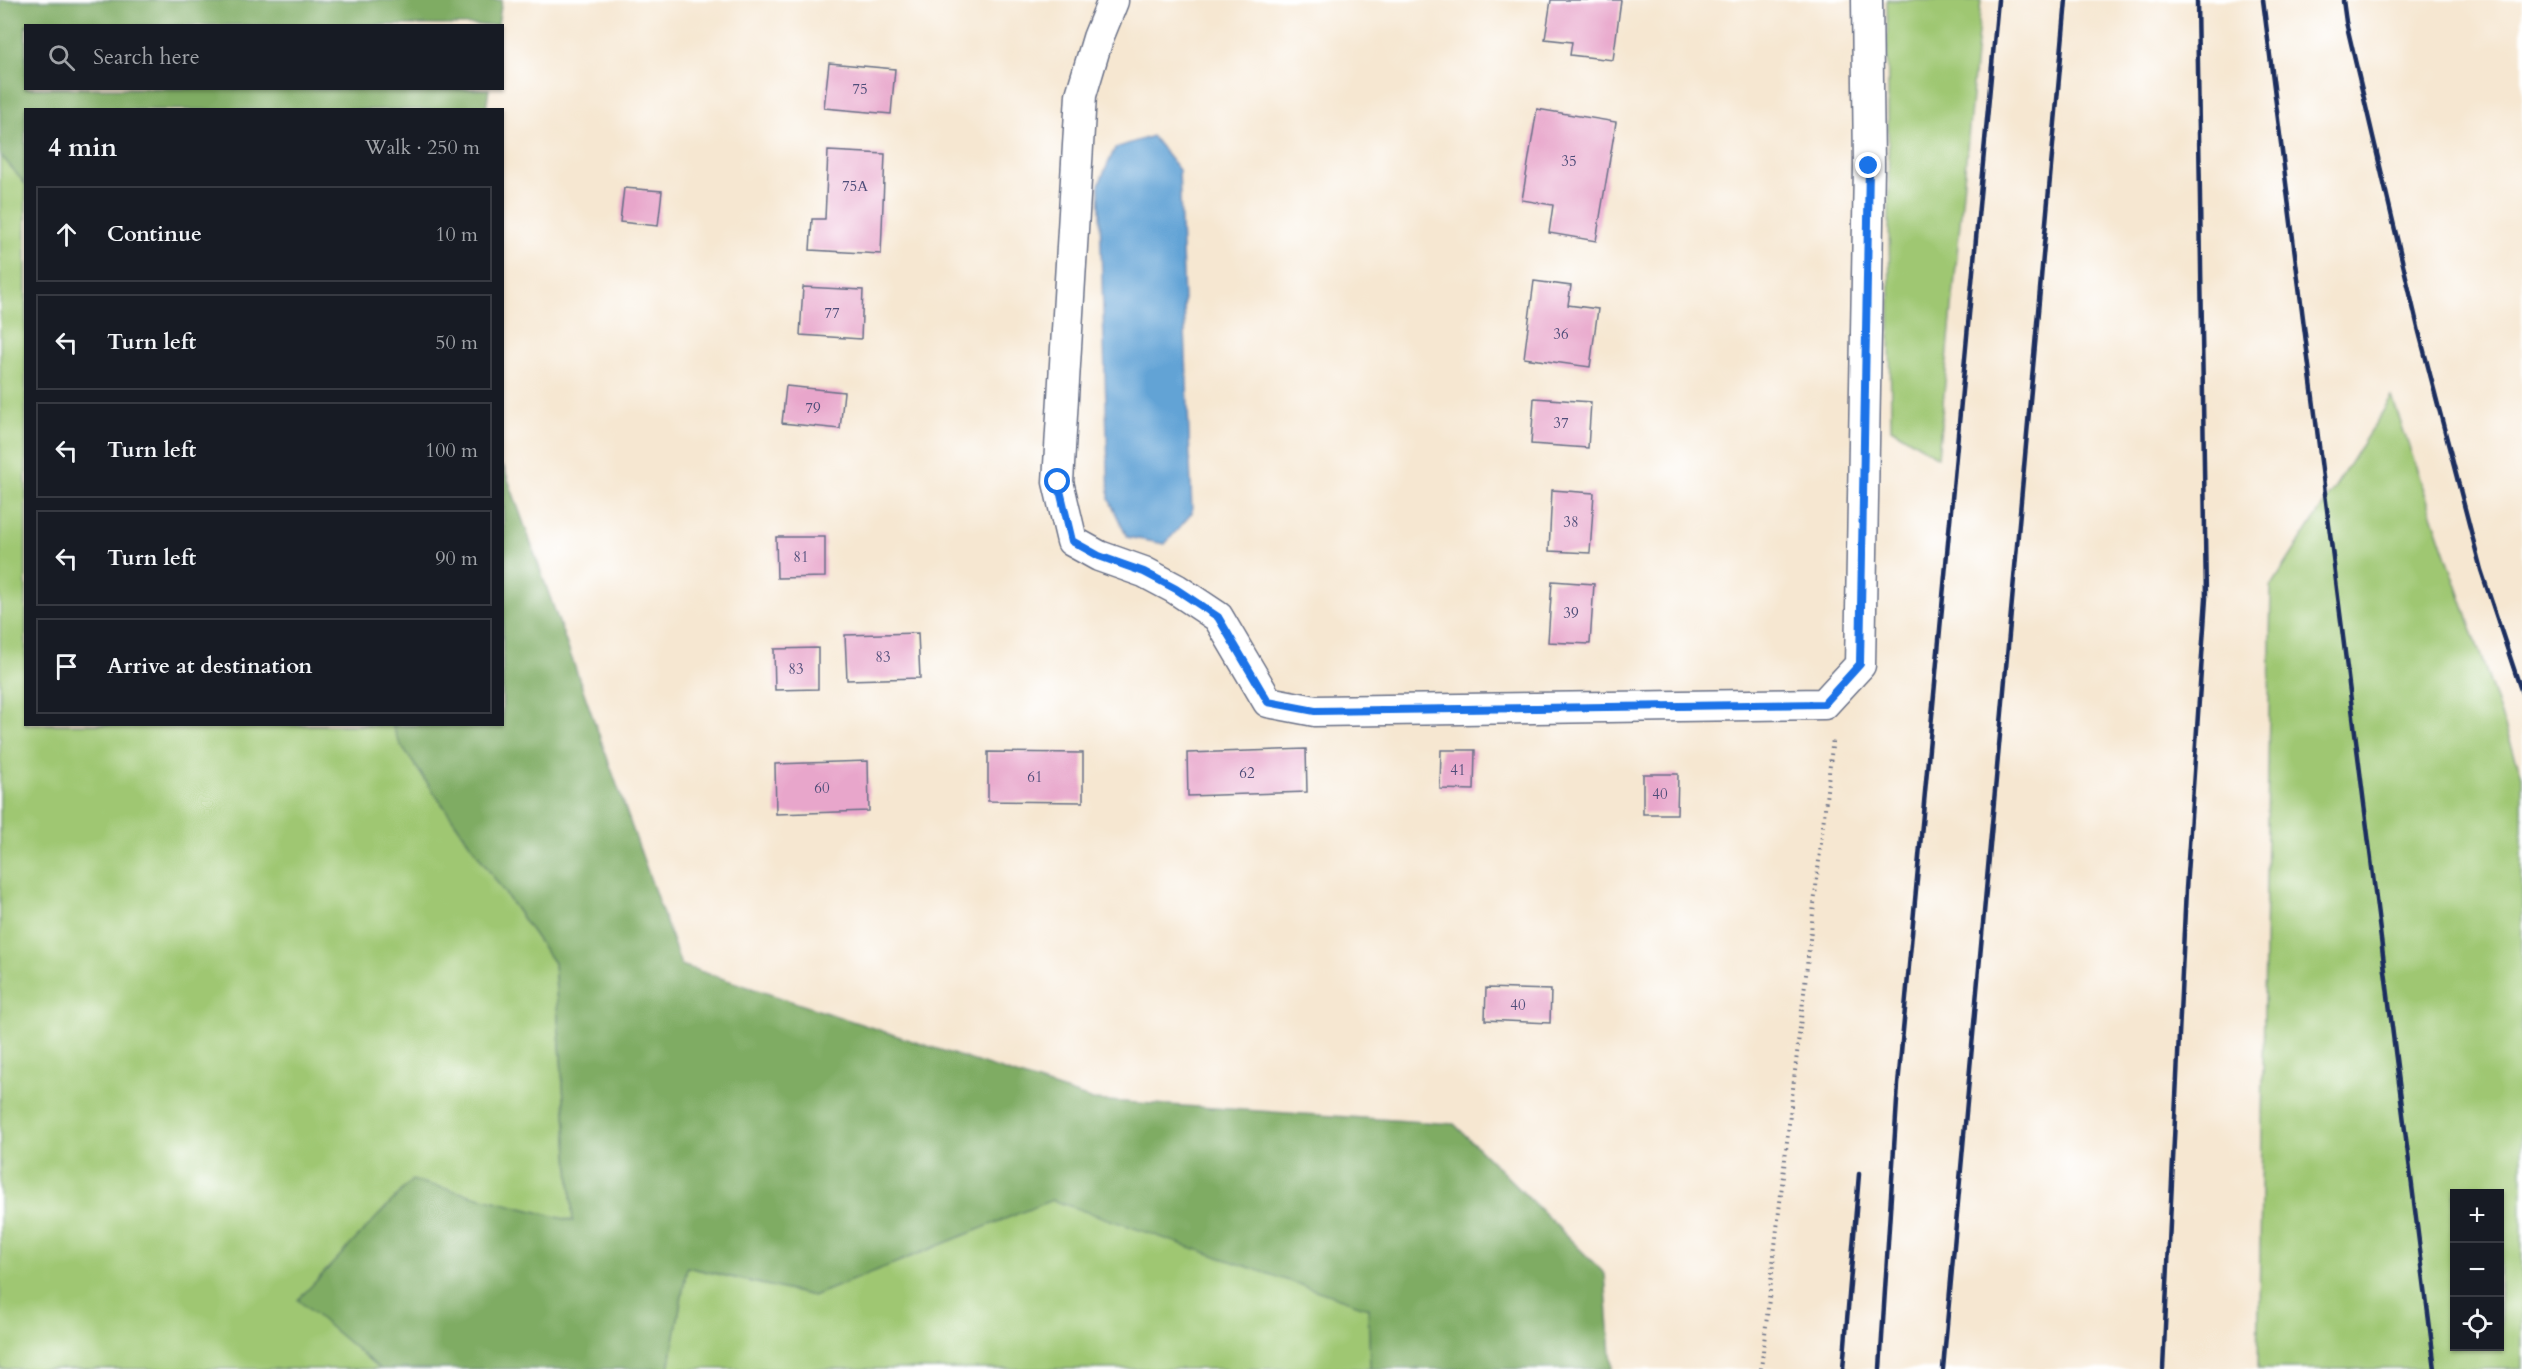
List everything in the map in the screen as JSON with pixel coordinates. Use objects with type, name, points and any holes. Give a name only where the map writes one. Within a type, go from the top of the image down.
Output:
[{"type":"street","points":[[1113,0],[1080,95],[1058,482],[1072,541],[1099,556],[1144,572],[1176,589],[1218,617],[1268,702],[1315,711],[1824,704],[1860,664],[1869,166],[1868,0]]},
{"type":"street","points":[[1107,71],[1113,0]]},
{"type":"path","points":[[1761,1369],[1839,687]]},
{"type":"green space","points":[[0,0],[502,0],[498,24],[24,24],[24,90],[489,90],[486,108],[24,108],[24,183],[0,154]]},
{"type":"green space","points":[[1887,0],[1981,0],[1938,457],[1891,428]]},
{"type":"green space","points":[[0,154],[24,182],[24,726],[392,726],[400,744],[554,963],[573,1221],[299,1299],[380,1369],[0,1369]]},
{"type":"green space","points":[[2392,397],[2522,776],[2522,1369],[2258,1369],[2271,587]]},
{"type":"green space","points":[[504,468],[681,965],[1093,1100],[1454,1124],[1605,1274],[1612,1369],[1370,1369],[1368,1308],[1052,1200],[813,1296],[687,1267],[669,1369],[380,1369],[298,1300],[412,1180],[573,1221],[554,963],[400,744],[392,726],[504,726]]},
{"type":"green space","points":[[1052,1199],[1369,1308],[1370,1369],[669,1369],[687,1267],[813,1296]]},
{"type":"water","points":[[1152,136],[1179,170],[1192,513],[1165,544],[1127,537],[1109,499],[1099,184],[1115,148]]},
{"type":"building","points":[[1551,0],[1621,0],[1613,60],[1570,55],[1572,42],[1545,39]]},
{"type":"building","points":[[829,63],[895,69],[891,114],[824,108]]},
{"type":"building","points":[[1537,109],[1616,122],[1596,241],[1549,233],[1553,205],[1522,200]]},
{"type":"building","points":[[828,151],[885,154],[881,254],[810,250],[812,219],[825,219]]},
{"type":"building","points":[[624,188],[662,191],[658,226],[620,222]]},
{"type":"building","points":[[1534,281],[1571,286],[1568,305],[1598,309],[1590,367],[1524,358]]},
{"type":"building","points":[[803,287],[863,290],[861,339],[800,335]]},
{"type":"building","points":[[786,386],[844,392],[840,429],[782,423]]},
{"type":"building","points":[[1534,398],[1591,402],[1588,448],[1531,444]]},
{"type":"building","points":[[1552,490],[1594,493],[1590,553],[1549,551]]},
{"type":"building","points":[[776,537],[825,537],[825,577],[777,578]]},
{"type":"building","points":[[1552,581],[1594,584],[1590,644],[1548,642]]},
{"type":"building","points":[[918,633],[920,678],[847,680],[845,635]]},
{"type":"building","points":[[818,648],[818,689],[775,690],[774,649]]},
{"type":"building","points":[[1306,749],[1307,792],[1188,796],[1187,753]]},
{"type":"building","points":[[1441,750],[1475,750],[1474,790],[1440,789]]},
{"type":"building","points":[[988,752],[1083,753],[1083,802],[988,801]]},
{"type":"building","points":[[868,761],[869,811],[776,814],[775,764]]},
{"type":"building","points":[[1643,774],[1678,774],[1677,814],[1643,814]]},
{"type":"building","points":[[1486,988],[1551,990],[1550,1023],[1485,1020]]},
{"type":"railway","points":[[1880,1369],[1898,1085],[1998,0]]},
{"type":"railway","points":[[1943,1369],[2066,0]]},
{"type":"railway","points":[[2163,1369],[2186,889],[2206,598],[2197,0]]},
{"type":"railway","points":[[2263,0],[2435,1369]]},
{"type":"railway","points":[[2343,0],[2346,22],[2419,332],[2481,570],[2522,693]]},
{"type":"railway","points":[[1843,1369],[1859,1174]]},
{"type":"route","points":[[1058,482],[1072,541],[1099,556],[1144,572],[1176,589],[1218,617],[1268,702],[1315,711],[1824,704],[1860,664],[1869,166]]}]
